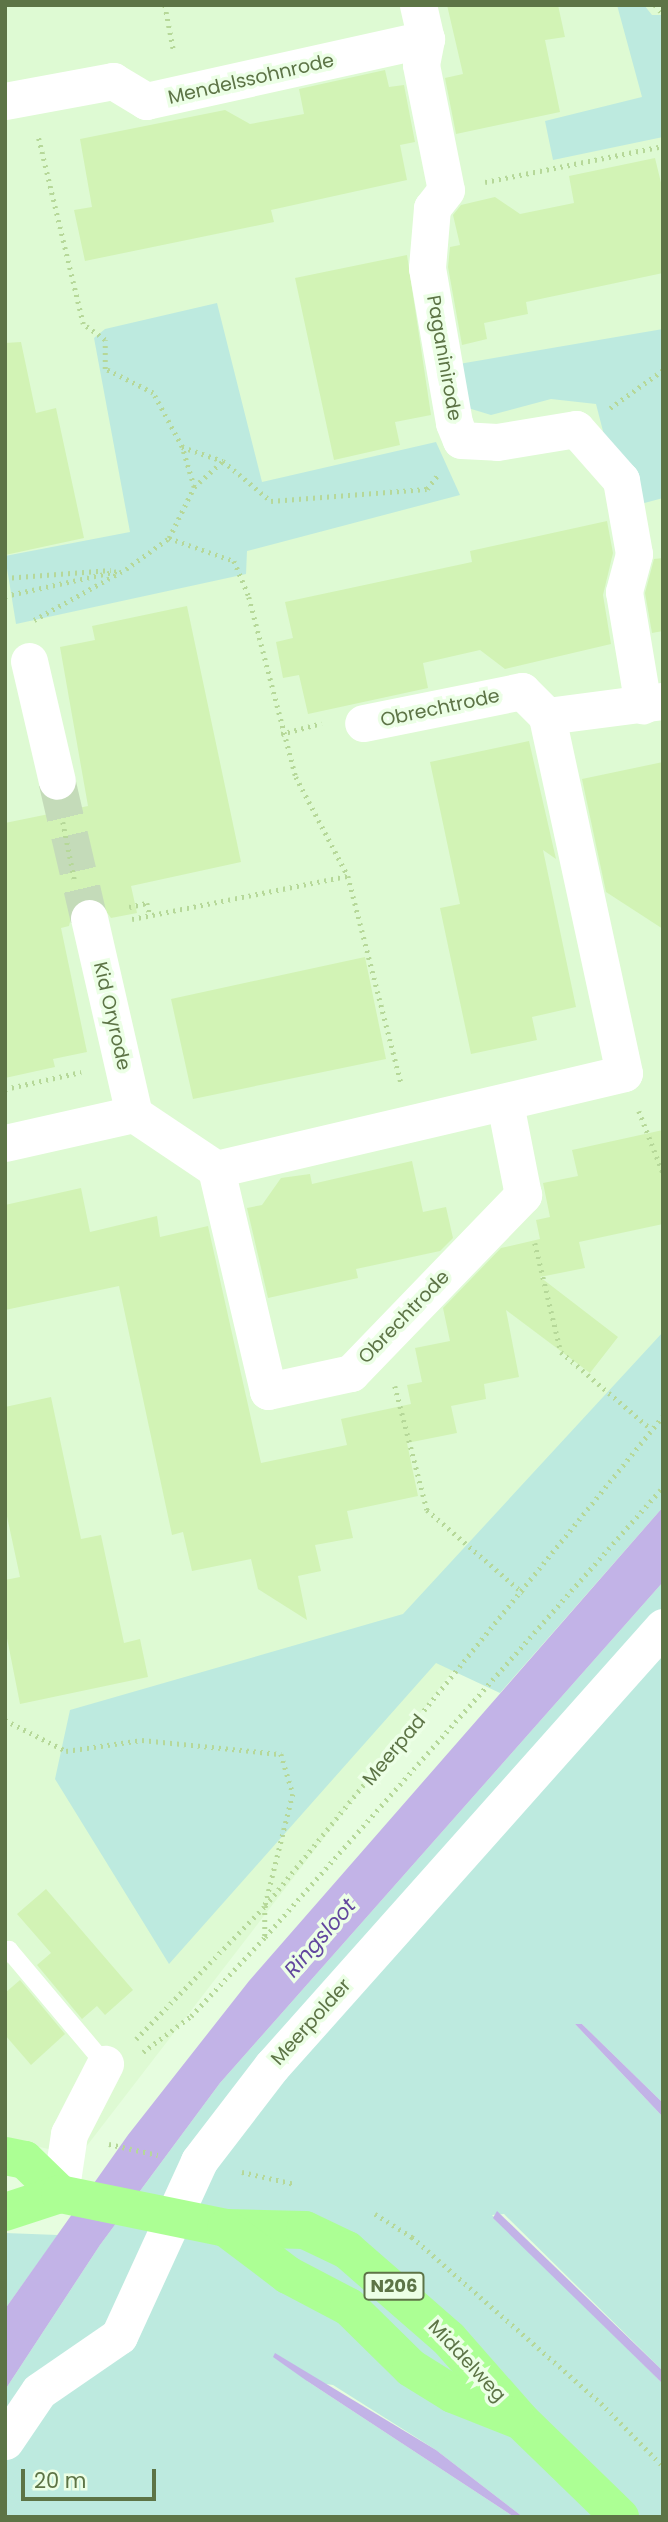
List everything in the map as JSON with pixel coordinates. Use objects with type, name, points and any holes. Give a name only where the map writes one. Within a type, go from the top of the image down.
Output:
[{"type":"main road","points":[[5,2156],[25,2160],[67,2195]]},
{"type":"main road","name":"N206","points":[[67,2195],[175,2220]]},
{"type":"main road","points":[[5,2212],[67,2195]]},
{"type":"main road","name":"Middelweg","points":[[175,2220],[226,2228],[288,2275],[349,2307],[411,2368],[453,2394],[521,2420],[620,2517]]},
{"type":"street","name":"Mendelssohnrode","points":[[17,99],[113,81],[146,101],[422,22]]},
{"type":"street","points":[[422,22],[421,65],[446,190]]},
{"type":"street","name":"Paganinirode","points":[[446,190],[432,208],[427,268],[461,440],[497,442],[576,429]]},
{"type":"street","points":[[5,1143],[134,1114],[216,1169],[624,1073],[547,716],[653,703],[624,592],[634,554],[621,480],[576,429]]},
{"type":"street","points":[[29,661],[57,781]]},
{"type":"street","name":"Obrechtrode","points":[[363,723],[522,691],[547,716]]},
{"type":"street","name":"Kid Oryrode","points":[[90,923],[134,1114]]},
{"type":"street","points":[[505,1103],[523,1195]]},
{"type":"street","name":"Obrechtrode","points":[[216,1169],[268,1391],[351,1373],[523,1195]]},
{"type":"street","name":"Meerpolder","points":[[5,2441],[39,2391],[120,2336],[175,2220],[199,2161],[272,2066],[663,1627]]},
{"type":"street","points":[[67,2195],[69,2134],[118,2062]]},
{"type":"lane","points":[[5,1954],[9,1950],[118,2062]]},
{"type":"path","points":[[654,5],[663,14]]},
{"type":"path","points":[[17,99],[83,324],[105,340],[105,369],[153,393],[182,447],[194,487]]},
{"type":"path","points":[[446,190],[663,146]]},
{"type":"path","points":[[576,429],[663,370]]},
{"type":"path","points":[[182,447],[223,461],[271,501],[427,489],[461,440]]},
{"type":"path","points":[[29,661],[20,628],[126,569],[169,538],[194,487],[223,461]]},
{"type":"path","points":[[169,538],[234,561],[296,777],[348,876],[411,1124]]},
{"type":"path","points":[[5,578],[126,569]]},
{"type":"path","points":[[5,596],[126,569]]},
{"type":"path","points":[[90,923],[150,915],[348,876]]},
{"type":"path","points":[[147,903],[150,915]]},
{"type":"path","points":[[624,1073],[663,1172]]},
{"type":"path","points":[[523,1195],[561,1352],[651,1429]]},
{"type":"path","points":[[383,1338],[427,1510],[523,1593]]},
{"type":"path","name":"Meerpad","points":[[118,2062],[265,1906],[523,1593],[663,1416]]},
{"type":"path","points":[[118,2062],[191,2016],[265,1937],[663,1486]]},
{"type":"path","points":[[5,1720],[66,1751],[142,1740],[281,1754],[293,1794],[265,1906],[265,1937]]},
{"type":"path","points":[[115,2146],[155,2154]]},
{"type":"path","points":[[601,2403],[663,2466]]},
{"type":"shaded area","points":[[5,5],[663,5],[663,1398],[79,2156],[5,2139]]},
{"type":"shaded area","points":[[617,5],[644,5],[652,15],[663,15],[663,137],[553,160],[545,121],[642,97]]},
{"type":"shaded area","points":[[217,303],[262,482],[436,442],[460,495],[247,551],[246,574],[16,624],[5,556],[130,532],[94,338],[105,329]]},
{"type":"shaded area","points":[[663,329],[663,498],[637,505],[604,435],[596,404],[551,399],[491,415],[468,408],[459,364]]},
{"type":"shaded area","points":[[663,1332],[663,1507],[500,1693],[436,1663],[169,1964],[55,1779],[70,1710],[403,1614]]},
{"type":"shaded area","points":[[663,1582],[663,2103],[582,2024],[575,2024],[663,2117],[663,2371],[504,2214],[492,2215],[663,2384],[663,2517],[523,2517],[436,2450],[333,2385],[307,2381],[514,2517],[5,2517],[5,2390],[100,2245],[220,2083]]},
{"type":"shaded area","points":[[5,2233],[58,2235],[5,2309]]},
{"type":"water","name":"Ringsloot","points":[[663,1507],[663,1582],[220,2083],[100,2245],[5,2390],[5,2309],[128,2135],[249,1981]]},
{"type":"water","points":[[575,2024],[582,2024],[663,2103],[663,2117]]},
{"type":"water","points":[[497,2211],[663,2371],[663,2384],[493,2218]]},
{"type":"water","points":[[275,2353],[436,2450],[523,2517],[514,2517],[307,2381],[273,2357]]},
{"type":"building","points":[[447,5],[558,5],[565,37],[545,40],[560,112],[456,134],[445,78],[463,74]]},
{"type":"building","points":[[385,70],[389,87],[404,85],[415,142],[400,145],[407,180],[271,210],[274,222],[85,261],[74,210],[92,207],[80,139],[225,110],[250,124],[304,114],[299,89]]},
{"type":"building","points":[[655,158],[663,191],[663,273],[526,302],[528,314],[484,323],[487,339],[462,345],[448,267],[450,247],[460,245],[453,215],[461,205],[495,197],[520,214],[574,203],[569,176]]},
{"type":"building","points":[[407,255],[431,415],[395,422],[400,445],[334,460],[295,278]]},
{"type":"building","points":[[21,342],[36,413],[56,408],[84,538],[5,555],[5,343]]},
{"type":"building","points":[[607,521],[613,553],[603,595],[611,644],[505,669],[480,650],[423,663],[428,688],[308,714],[299,675],[283,678],[276,642],[293,638],[285,602],[472,562],[470,551]]},
{"type":"building","points":[[663,558],[663,631],[652,633],[645,593],[654,559]]},
{"type":"building","points":[[187,606],[241,862],[131,886],[137,913],[111,918],[96,898],[75,902],[69,926],[61,928],[87,1052],[53,1059],[55,1067],[5,1078],[5,823],[88,806],[60,647],[95,640],[92,626]]},
{"type":"building","points":[[529,741],[556,859],[543,850],[576,1007],[532,1017],[537,1040],[471,1054],[440,908],[460,904],[430,762]]},
{"type":"building","points":[[663,762],[663,929],[606,892],[582,779]]},
{"type":"building","points":[[365,957],[386,1059],[193,1099],[171,999]]},
{"type":"building","points":[[663,1130],[663,1224],[579,1242],[585,1268],[540,1277],[618,1337],[590,1373],[506,1310],[519,1377],[484,1384],[486,1399],[451,1406],[457,1433],[407,1443],[418,1496],[347,1511],[353,1538],[315,1545],[321,1571],[298,1576],[307,1620],[258,1589],[251,1559],[192,1571],[183,1532],[172,1535],[119,1286],[5,1310],[5,1205],[81,1188],[90,1232],[157,1216],[160,1237],[208,1226],[261,1463],[347,1445],[341,1419],[411,1404],[407,1385],[422,1382],[415,1348],[450,1341],[443,1308],[501,1248],[540,1239],[536,1220],[550,1217],[543,1183],[578,1176],[572,1150]]},
{"type":"building","points":[[412,1161],[423,1212],[446,1207],[453,1238],[440,1251],[356,1269],[358,1278],[268,1298],[247,1208],[262,1205],[281,1178],[310,1174],[312,1184]]},
{"type":"building","points":[[51,1397],[81,1539],[101,1535],[124,1643],[140,1639],[148,1677],[20,1704],[5,1628],[5,1580],[20,1577],[5,1507],[5,1407]]},
{"type":"building","points":[[46,1889],[133,1990],[105,2015],[97,2006],[82,2019],[37,1965],[51,1953],[17,1914]]},
{"type":"building","points":[[20,1980],[65,2034],[31,2065],[5,2035],[5,1993]]},
{"type":"tunnel","points":[[57,781],[89,918]]}]
